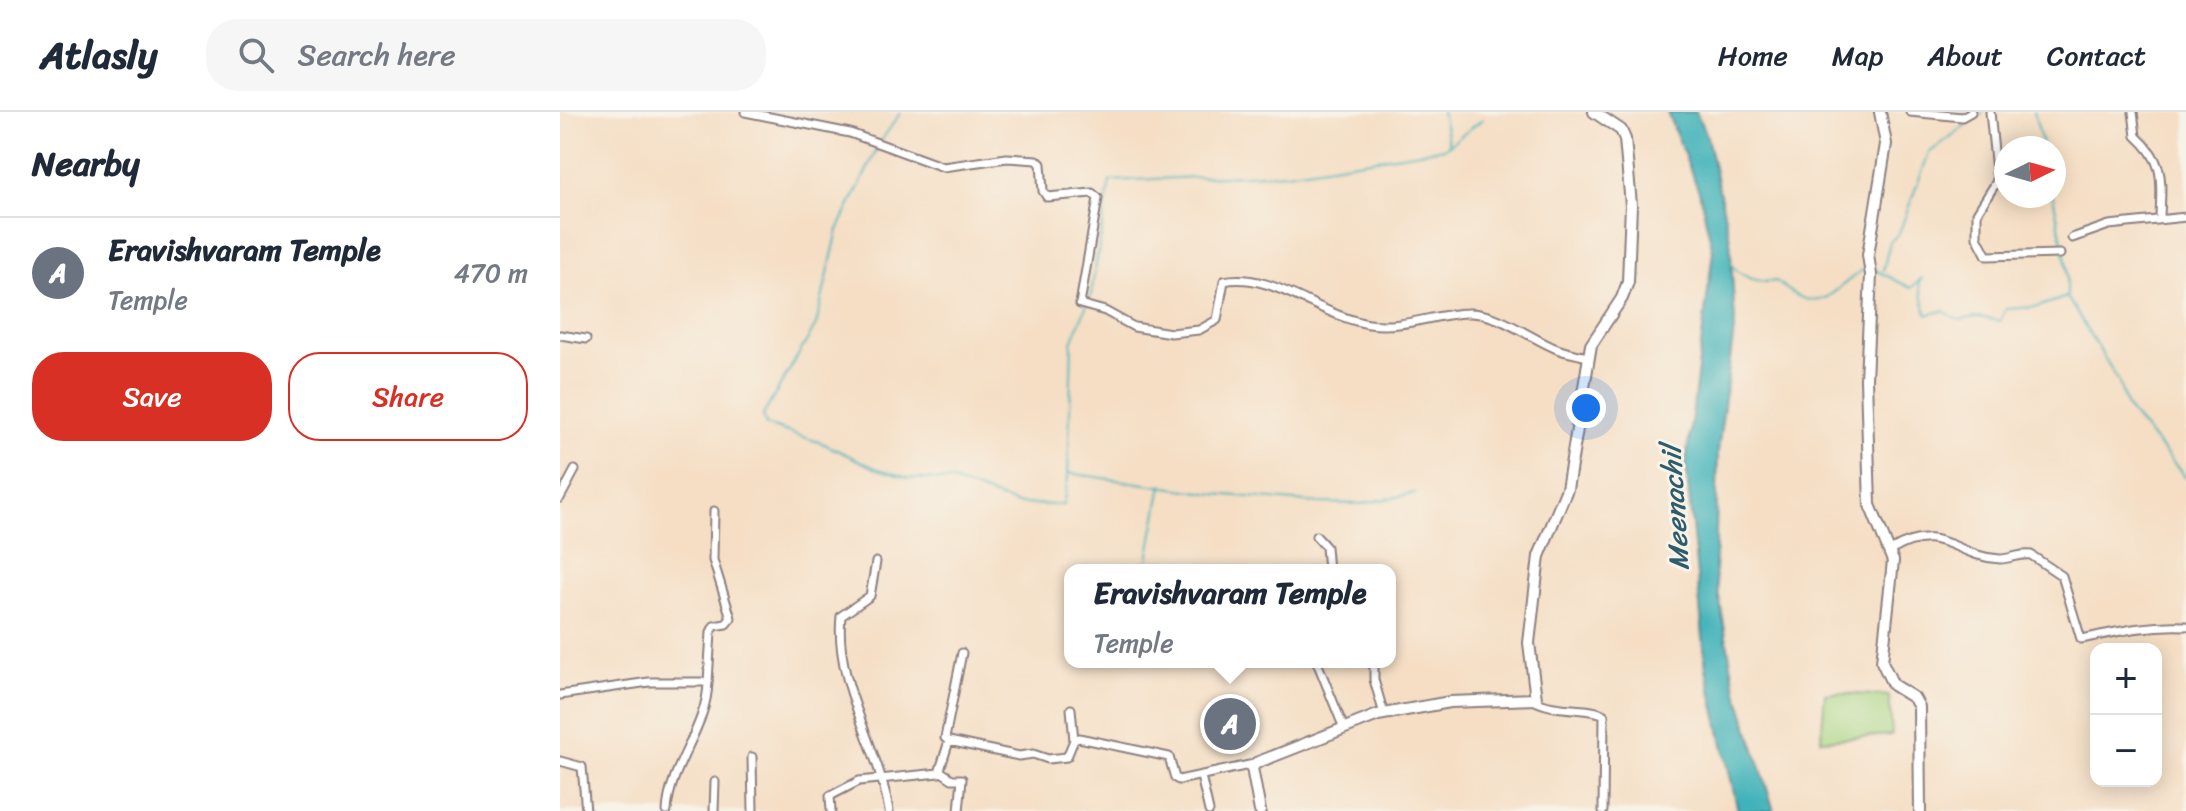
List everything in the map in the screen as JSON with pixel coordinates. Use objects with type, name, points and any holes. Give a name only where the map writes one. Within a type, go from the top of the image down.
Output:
[{"type":"main road","points":[[1258,811],[1252,768],[1256,763],[1343,726],[1384,714],[1450,702],[1533,700],[1537,696],[1529,643],[1539,556],[1567,489],[1587,357],[1597,334],[1625,291],[1631,205],[1625,139],[1621,130],[1594,112]]},
{"type":"main road","points":[[1880,112],[1886,144],[1868,255],[1871,275],[1866,379],[1870,505],[1892,550],[1882,662],[1893,685],[1914,698],[1919,707],[1920,811]]},
{"type":"street","points":[[745,112],[792,119],[873,142],[946,168],[1007,158],[1037,160],[1041,164],[1043,191],[1047,197],[1097,196],[1085,306],[1105,311],[1134,327],[1171,333],[1199,330],[1217,320],[1224,281],[1244,277],[1258,279],[1327,313],[1369,324],[1416,324],[1468,312],[1526,330],[1556,349],[1587,357]]},
{"type":"street","points":[[1910,112],[1962,117],[1971,112]]},
{"type":"street","points":[[1990,112],[1997,181],[1977,213],[1981,248],[1987,256],[2060,254]]},
{"type":"street","points":[[2133,112],[2136,136],[2154,153],[2161,176],[2160,218]]},
{"type":"street","points":[[2072,238],[2109,225],[2186,217]]},
{"type":"street","points":[[560,335],[586,339]]},
{"type":"street","points":[[560,498],[575,470]]},
{"type":"street","points":[[667,811],[673,781],[708,706],[711,632],[714,626],[726,624],[731,618],[713,560],[714,511]]},
{"type":"street","points":[[1316,536],[1326,547],[1327,564]]},
{"type":"street","points":[[1892,550],[1920,538],[1933,538],[2000,559],[2031,555],[2062,576],[2081,639],[2110,631],[2127,633],[2153,624],[2186,626]]},
{"type":"street","points":[[876,562],[870,596],[841,616],[839,637],[864,734],[884,779],[889,811]]},
{"type":"street","points":[[962,653],[947,720],[945,738],[949,741],[1019,756],[1033,754],[1060,759],[1070,753],[1074,740],[1071,709]]},
{"type":"street","points":[[1319,668],[1343,726]]},
{"type":"street","points":[[1374,668],[1374,680],[1384,714]]},
{"type":"street","points":[[560,695],[649,682],[708,682]]},
{"type":"street","points":[[1533,700],[1562,711],[1598,711],[1604,715],[1603,811]]},
{"type":"street","points":[[1074,740],[1079,738],[1169,757],[1175,778],[1179,780],[1256,763]]},
{"type":"street","points":[[940,771],[949,741]]},
{"type":"street","points":[[752,757],[753,811]]},
{"type":"street","points":[[560,761],[582,767],[586,811]]},
{"type":"street","points":[[831,811],[830,796],[859,781],[940,771],[952,779],[962,779],[959,811]]},
{"type":"street","points":[[1201,776],[1209,811]]},
{"type":"street","points":[[714,811],[715,782]]},
{"type":"green space","points":[[1825,694],[1889,696],[1892,735],[1821,740]]},
{"type":"water","points":[[1667,112],[1696,112],[1707,137],[1730,239],[1735,322],[1718,451],[1715,574],[1734,681],[1774,811],[1738,811],[1706,668],[1686,463],[1713,251],[1699,191]]},
{"type":"waterway","points":[[881,141],[901,112]]},
{"type":"waterway","points":[[1442,112],[1449,145]]},
{"type":"waterway","points":[[1883,270],[1890,242],[1899,233],[1929,153],[1983,112]]},
{"type":"waterway","points":[[2034,112],[2040,136]]},
{"type":"waterway","points":[[878,147],[838,230],[816,325],[763,415],[766,425],[822,443],[875,468],[908,478],[953,481],[1016,504],[1063,505],[1068,478],[1072,342],[1091,294],[1110,181],[1287,173],[1445,148],[1483,119]]},
{"type":"waterway","points":[[2055,208],[2067,266],[2067,295]]},
{"type":"waterway","points":[[1731,262],[1744,275],[1757,280],[1776,281],[1792,293],[1815,301],[1833,293],[1865,268]]},
{"type":"waterway","points":[[1875,270],[1911,288],[1922,278],[1919,283],[1927,315],[1943,311],[1959,320],[1977,317],[2000,321],[2006,309],[2037,307],[2067,297],[2118,380],[2127,408],[2186,478]]},
{"type":"waterway","points":[[1068,473],[1215,494],[1318,503],[1361,504],[1416,493]]},
{"type":"waterway","points":[[1147,564],[1162,485]]},
{"type":"place","name":"Eravishvaram Temple","points":[[1230,724]]},
{"type":"water label","name":"Meenachil","points":[[1675,508]]}]
